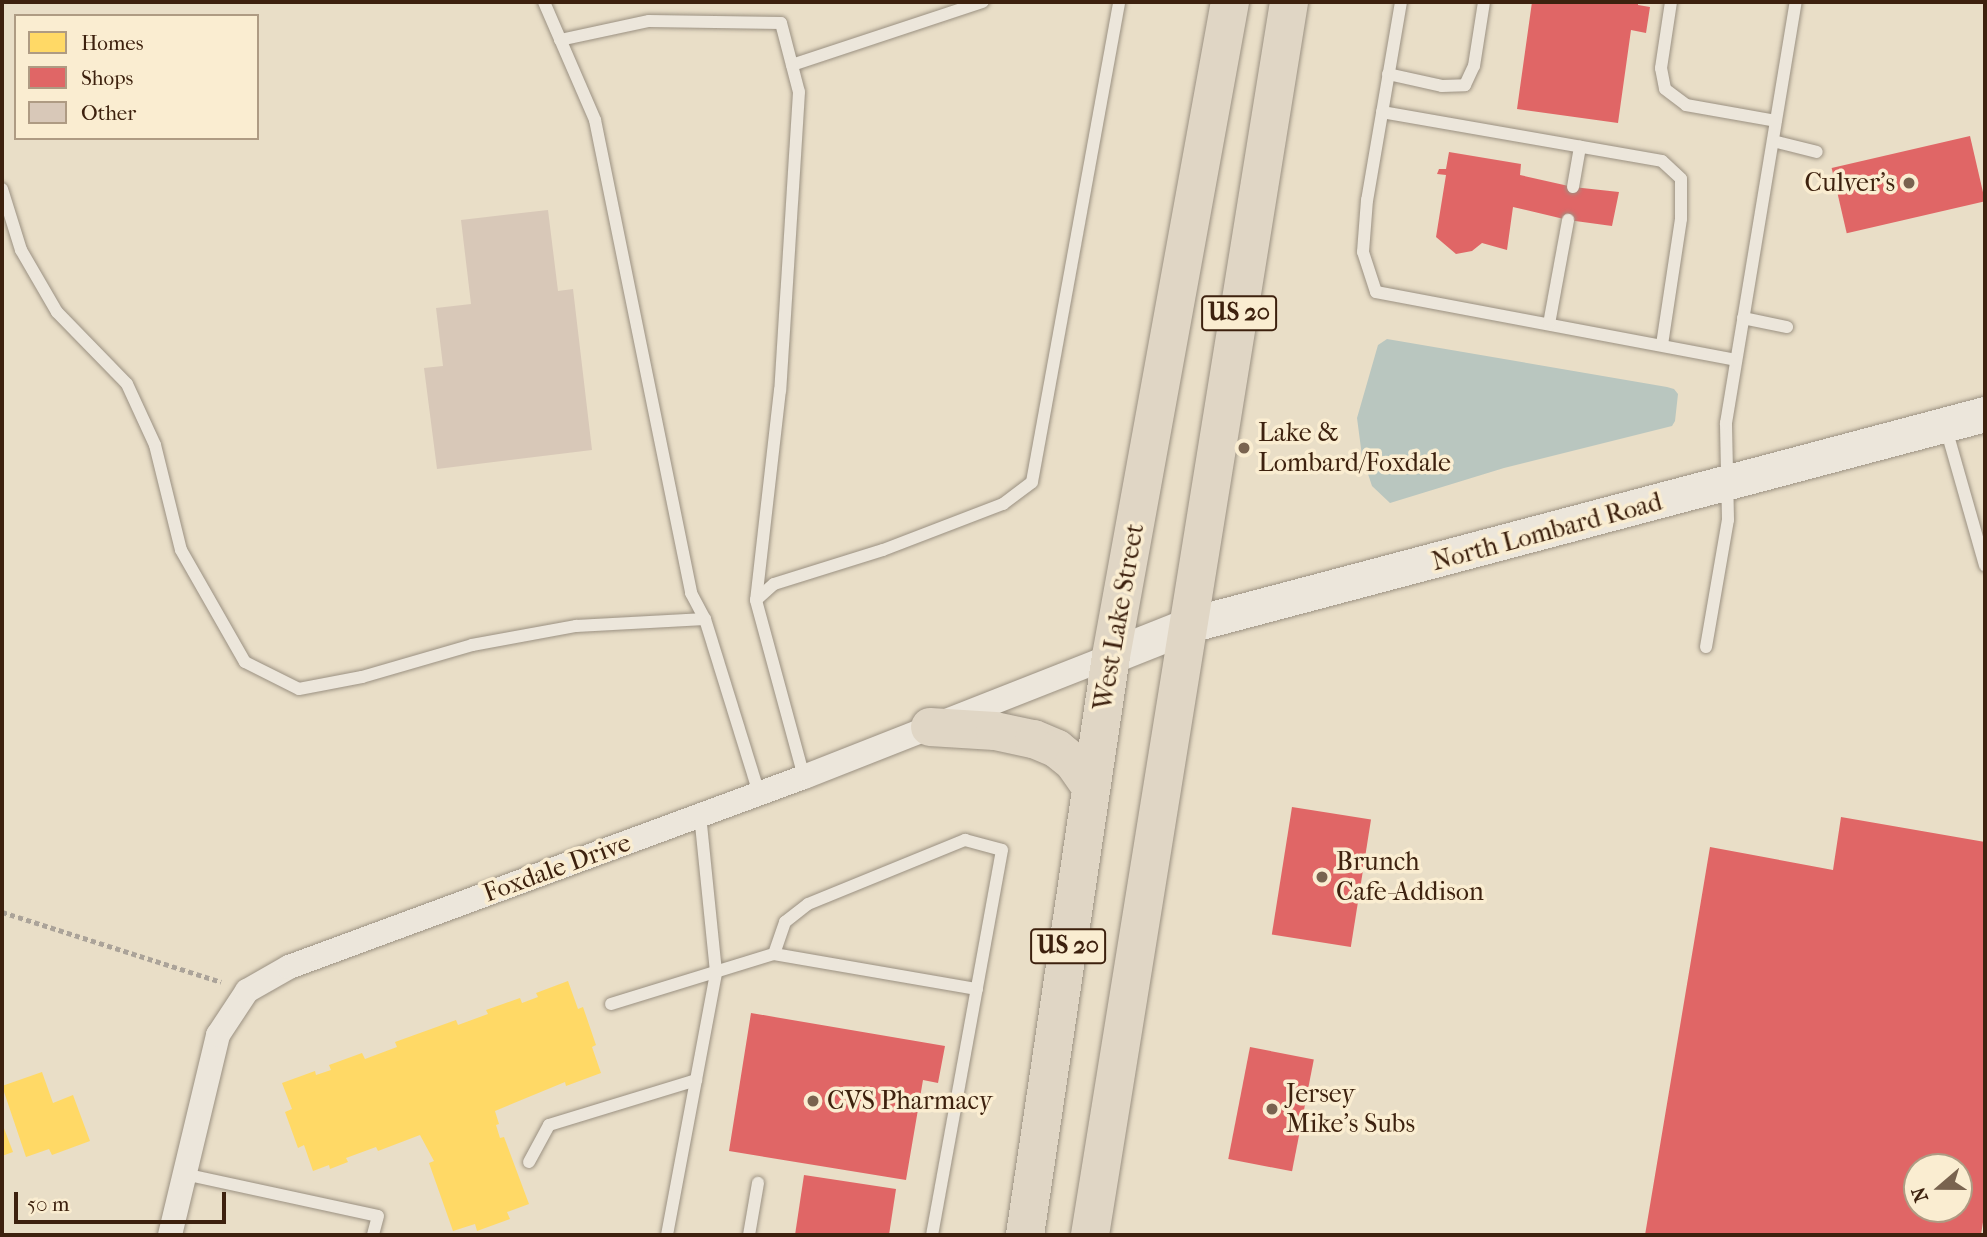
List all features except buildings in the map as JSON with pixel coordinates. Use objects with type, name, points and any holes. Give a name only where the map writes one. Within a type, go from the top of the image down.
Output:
[{"type":"main road","name":"West Lake Street","points":[[1025,1235],[1111,656],[1230,2]]},
{"type":"main road","name":"US 20","points":[[1090,1235],[1289,2]]},
{"type":"main road","points":[[930,727],[995,731],[1034,738],[1057,749],[1074,763],[1091,787]]},
{"type":"street","name":"North Lombard Road","points":[[1111,656],[1189,625],[1726,485],[1985,414]]},
{"type":"street","name":"Foxdale Drive","points":[[170,1235],[218,1035],[247,991],[289,967],[804,777],[1111,656]]},
{"type":"lane","points":[[544,2],[595,120],[691,593],[705,619],[759,793]]},
{"type":"lane","points":[[792,65],[984,2]]},
{"type":"lane","points":[[756,600],[774,583],[883,551],[1003,504],[1032,482],[1119,2]]},
{"type":"lane","points":[[1401,2],[1367,200],[1363,252],[1376,292],[1736,360]]},
{"type":"lane","points":[[1388,74],[1442,86],[1465,85],[1474,66],[1484,2]]},
{"type":"lane","points":[[1671,2],[1661,68],[1665,89],[1686,105],[1776,121]]},
{"type":"lane","points":[[1706,647],[1728,520],[1726,423],[1796,2]]},
{"type":"lane","points":[[560,40],[649,21],[781,23],[799,92],[780,390],[756,600],[804,777]]},
{"type":"lane","points":[[1382,112],[1662,161],[1681,179],[1681,219],[1662,345]]},
{"type":"lane","points":[[1773,141],[1817,152]]},
{"type":"lane","points":[[1573,187],[1580,147]]},
{"type":"lane","points":[[2,189],[21,250],[57,312],[127,384],[155,445],[180,550],[245,662],[299,689],[362,677],[472,645],[576,626],[705,619]]},
{"type":"lane","points":[[1549,324],[1568,220]]},
{"type":"lane","points":[[1743,318],[1787,327]]},
{"type":"lane","points":[[1945,425],[1985,565]]},
{"type":"lane","points":[[667,1235],[716,972],[700,815]]},
{"type":"lane","points":[[774,954],[785,922],[808,904],[965,840],[1002,850],[932,1235]]},
{"type":"lane","points":[[611,1004],[774,954],[977,989]]},
{"type":"lane","points":[[529,1162],[549,1125],[696,1080]]},
{"type":"lane","points":[[184,1174],[378,1216],[373,1235]]},
{"type":"lane","points":[[749,1235],[758,1183]]},
{"type":"path","points":[[2,912],[247,991]]},
{"type":"shaded area","points":[[1387,339],[1667,387],[1678,394],[1675,421],[1672,426],[1504,468],[1390,503],[1372,486],[1362,456],[1357,418],[1378,345]]},
{"type":"place","name":"Culver's","points":[[1909,183]]},
{"type":"place","name":"Lake & Lombard/Foxdale","points":[[1244,448]]},
{"type":"place","name":"Brunch Cafe-Addison","points":[[1322,877]]},
{"type":"place","name":"CVS Pharmacy","points":[[813,1101]]},
{"type":"place","name":"Jersey Mike's Subs","points":[[1272,1109]]}]
